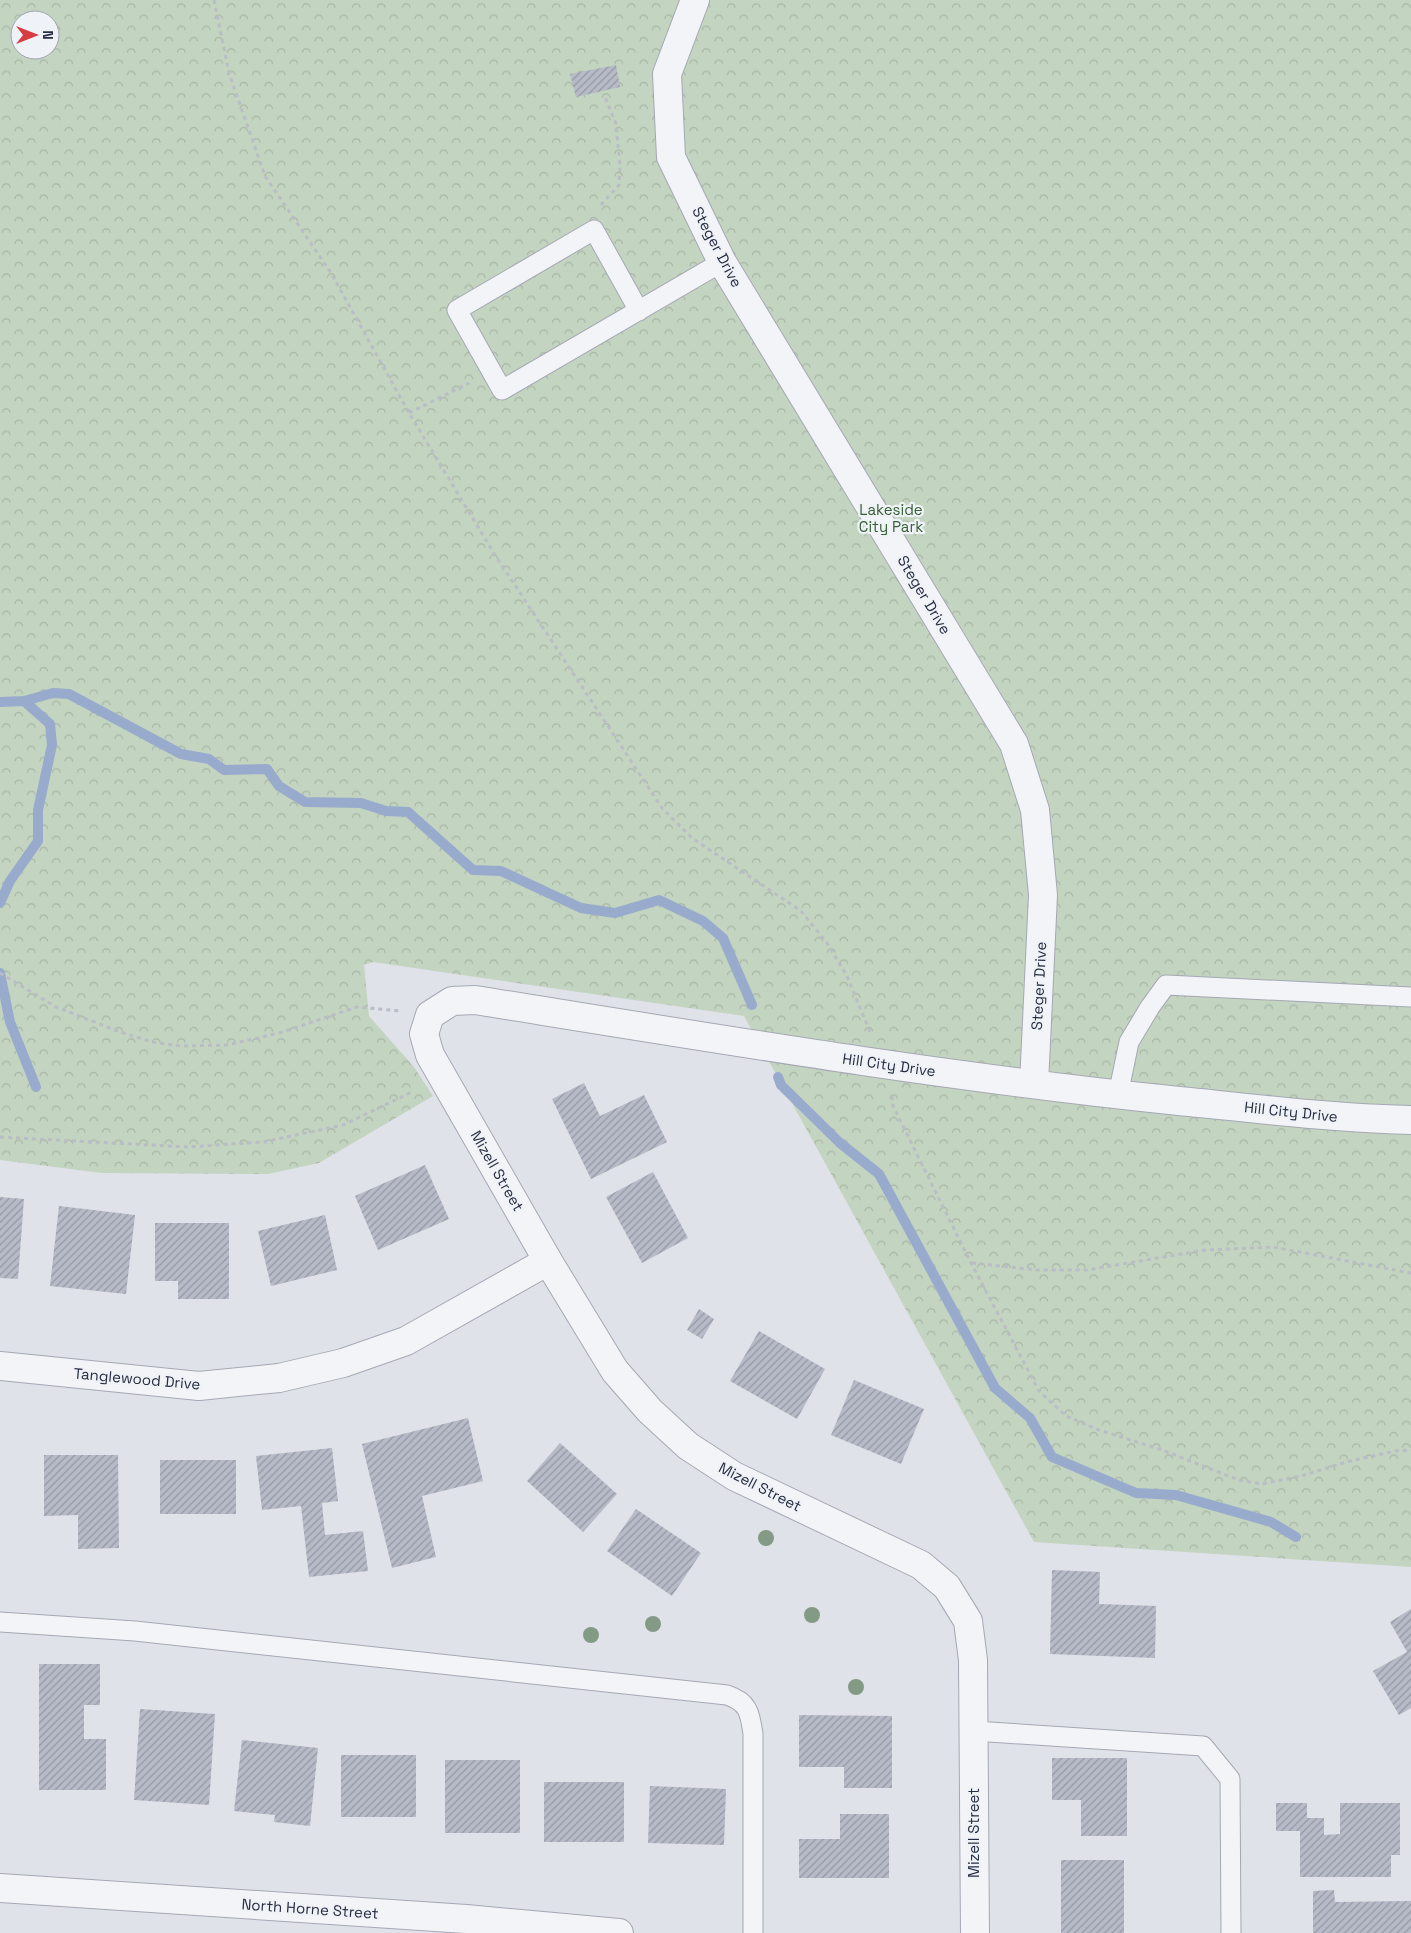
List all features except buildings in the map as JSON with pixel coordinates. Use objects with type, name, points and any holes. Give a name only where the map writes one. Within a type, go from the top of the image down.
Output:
[{"type":"street","name":"Steger Drive","points":[[695,0],[666,74],[671,157],[722,262],[1014,744],[1035,810],[1043,895],[1034,1084]]},
{"type":"street","name":"Hill City Drive","points":[[430,1015],[452,1001],[475,1000],[881,1065],[1118,1094],[1354,1118],[1411,1120]]},
{"type":"street","name":"Mizell Street","points":[[430,1015],[424,1034],[430,1055],[548,1261],[615,1371],[650,1411],[688,1446],[734,1476],[920,1565],[947,1587],[968,1621],[973,1660],[974,1933]]},
{"type":"street","name":"Hill City Drive","points":[[1354,1118],[1411,1138]]},
{"type":"street","name":"Tanglewood Drive","points":[[0,1366],[199,1386],[279,1378],[343,1363],[406,1342],[548,1261]]},
{"type":"street","name":"North Horne Street","points":[[0,1888],[466,1926],[619,1933]]},
{"type":"lane","points":[[639,310],[594,230],[457,310],[502,390],[722,262]]},
{"type":"lane","points":[[1118,1094],[1128,1042],[1166,986],[1411,997]]},
{"type":"lane","points":[[0,1622],[144,1632],[727,1695],[736,1698],[743,1702],[747,1709],[753,1734],[753,1933]]},
{"type":"lane","points":[[974,1731],[1203,1746],[1230,1779],[1231,1933]]},
{"type":"path","points":[[214,0],[229,73],[265,176],[331,273],[409,413],[495,555],[662,808],[692,838],[801,911],[827,943],[847,976],[868,1022],[871,1034]]},
{"type":"path","points":[[594,230],[602,203],[619,186],[620,166],[616,124],[605,98]]},
{"type":"path","points":[[409,413],[452,393]]},
{"type":"path","points":[[0,973],[56,1007],[120,1032],[152,1042],[181,1046],[227,1045],[279,1033],[357,1006],[430,1015]]},
{"type":"path","points":[[0,1137],[187,1147],[263,1142],[343,1125],[418,1089]]},
{"type":"path","points":[[891,1090],[893,1106],[972,1263],[1039,1390],[1066,1416],[1099,1430],[1162,1450],[1239,1480],[1262,1484],[1301,1476],[1346,1462],[1395,1451],[1411,1450]]},
{"type":"path","points":[[972,1263],[1037,1270],[1087,1270],[1205,1250],[1273,1247],[1411,1273]]},
{"type":"green space","name":"Lakeside City Park","points":[[0,0],[1411,0],[1411,1567],[1034,1542],[744,1016],[373,962],[364,965],[369,1016],[414,1067],[433,1096],[319,1163],[268,1174],[101,1173],[0,1160]]},
{"type":"waterway","points":[[0,702],[24,701],[53,693],[69,694],[181,754],[209,759],[224,770],[267,769],[279,786],[305,802],[361,803],[386,811],[408,812],[473,870],[501,871],[581,908],[615,913],[659,900],[703,921],[723,938],[752,1005]]},
{"type":"waterway","points":[[0,903],[10,881],[38,841],[38,810],[52,745],[50,724],[24,701]]},
{"type":"waterway","points":[[0,973],[10,1022],[36,1087]]},
{"type":"waterway","points":[[778,1077],[781,1085],[840,1143],[879,1174],[995,1388],[1030,1418],[1052,1457],[1136,1493],[1176,1495],[1271,1522],[1296,1537]]}]
